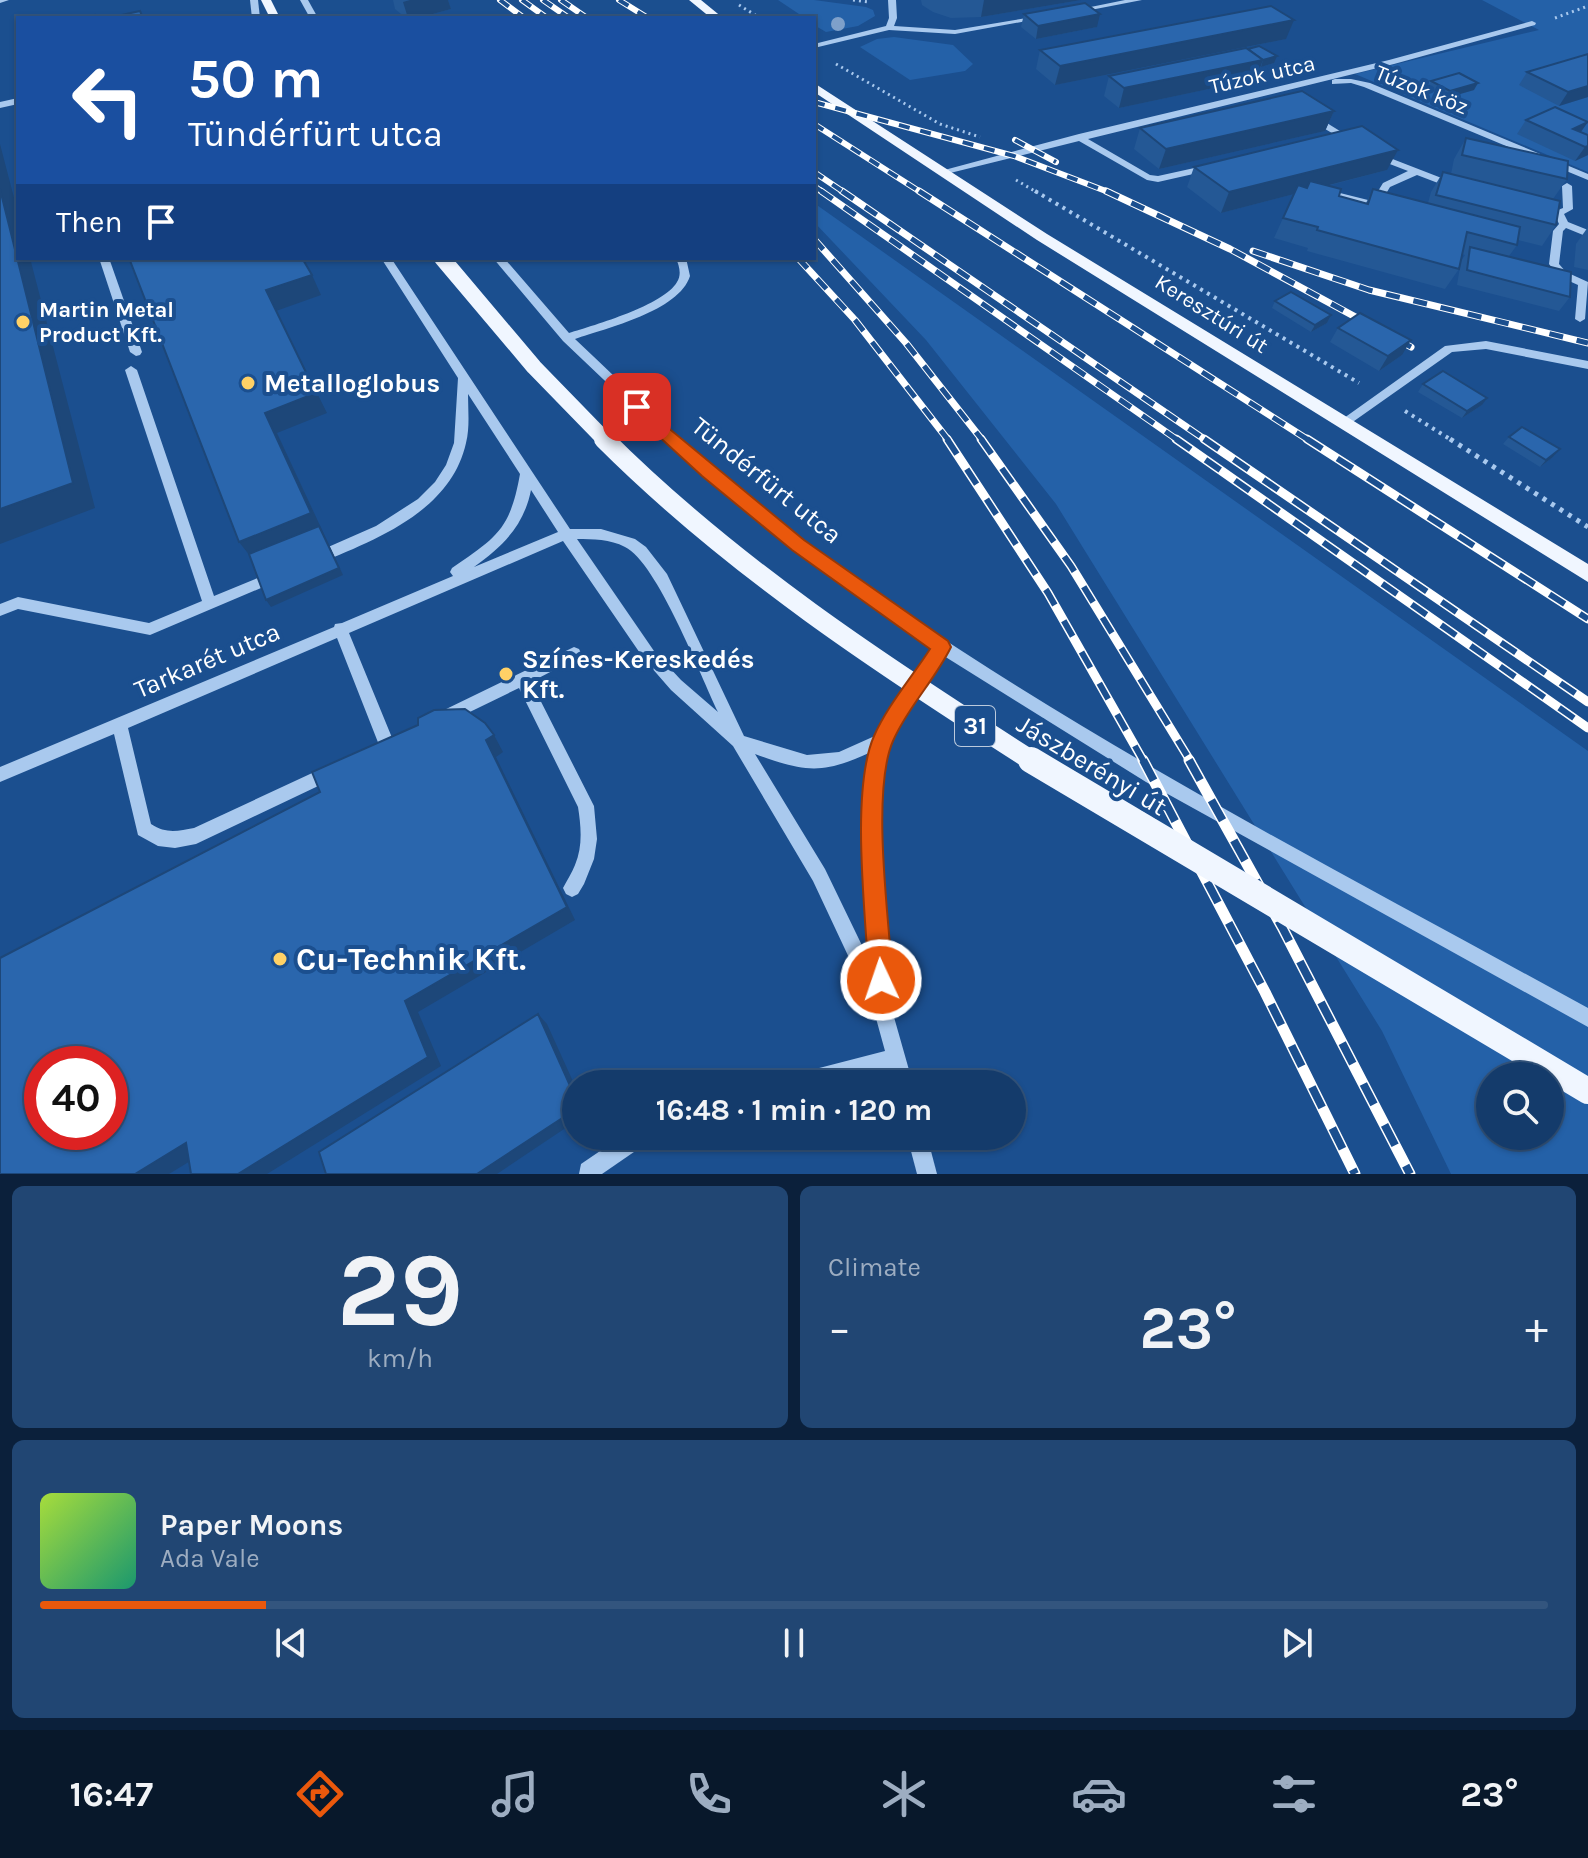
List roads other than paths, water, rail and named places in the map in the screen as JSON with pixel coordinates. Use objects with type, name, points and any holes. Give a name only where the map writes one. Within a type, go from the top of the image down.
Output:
[{"type":"main road","points":[[694,0],[715,16]]},
{"type":"main road","name":"Keresztúri út","points":[[816,88],[942,172],[1588,574]]},
{"type":"main road","name":"Jászberényi út","points":[[444,260],[532,363],[636,470],[801,606],[882,665],[1011,749],[1588,1091]]},
{"type":"street","points":[[889,28],[893,18],[892,0]]},
{"type":"street","points":[[1066,13],[1138,0]]},
{"type":"street","points":[[816,46],[889,28],[955,32],[1051,15]]},
{"type":"street","name":"Túzok utca","points":[[1275,94],[1532,23]]},
{"type":"street","name":"Túzok köz","points":[[1235,99],[1340,80],[1367,85],[1588,177]]},
{"type":"street","name":"Túzok utca","points":[[942,172],[1235,99]]},
{"type":"street","points":[[1305,113],[1357,144]]},
{"type":"street","points":[[1079,137],[1147,177],[1158,179],[1221,165]]},
{"type":"street","points":[[1330,140],[1345,137]]},
{"type":"street","points":[[1369,151],[1415,172],[1462,188]]},
{"type":"street","points":[[1332,194],[1375,205],[1386,185],[1415,172]]},
{"type":"street","points":[[1531,206],[1559,213],[1568,209],[1567,186]]},
{"type":"street","points":[[1559,213],[1564,224],[1588,234]]},
{"type":"street","points":[[1564,224],[1558,231],[1554,264],[1562,274],[1585,286],[1580,319]]},
{"type":"street","points":[[105,260],[136,352]]},
{"type":"street","points":[[387,260],[566,534],[649,655],[676,685],[739,741],[807,762],[840,759],[882,740]]},
{"type":"street","name":"Tündérfürt utca","points":[[500,260],[613,386],[708,472],[798,545],[942,647]]},
{"type":"street","points":[[567,338],[669,296],[684,281],[681,260]]},
{"type":"street","points":[[1343,423],[1449,349],[1486,345],[1588,365]]},
{"type":"street","points":[[131,370],[210,604]]},
{"type":"street","points":[[0,610],[18,603],[150,629],[361,539],[413,509],[446,476],[460,442],[463,380]]},
{"type":"street","name":"Tarkarét utca","points":[[434,588],[494,546],[510,529],[520,513],[526,475]]},
{"type":"street","points":[[566,534],[582,532],[630,543],[650,561],[662,578],[739,741],[819,875],[883,1009],[899,1070]]},
{"type":"street","name":"Tarkarét utca","points":[[0,775],[566,534]]},
{"type":"street","points":[[340,628],[387,745]]},
{"type":"street","points":[[883,1009],[873,837],[874,786],[882,740],[942,647]]},
{"type":"street","name":"Jászberényi út","points":[[942,647],[1152,777],[1588,1018]]},
{"type":"street","points":[[428,725],[574,653]]},
{"type":"street","points":[[522,679],[586,806],[590,828],[588,852],[582,874],[572,888]]},
{"type":"street","points":[[119,724],[144,829],[158,838],[175,840],[196,836],[346,764]]},
{"type":"street","points":[[850,1070],[896,1058]]},
{"type":"street","points":[[589,1174],[588,1171],[619,1150]]},
{"type":"street","points":[[921,1150],[927,1174]]},
{"type":"railway","points":[[500,0],[521,16]]},
{"type":"railway","points":[[522,0],[544,16]]},
{"type":"railway","points":[[543,0],[566,16]]},
{"type":"railway","points":[[561,0],[584,16]]},
{"type":"railway","points":[[619,0],[645,16]]},
{"type":"railway","points":[[816,103],[1014,156],[1107,192]]},
{"type":"railway","points":[[816,125],[922,193]]},
{"type":"railway","points":[[1015,140],[1056,162]]},
{"type":"railway","points":[[816,173],[845,193]]},
{"type":"railway","points":[[816,187],[824,193]]},
{"type":"railway","points":[[821,191],[1179,441]]},
{"type":"railway","points":[[842,191],[1207,441]]},
{"type":"railway","points":[[919,191],[1310,441]]},
{"type":"railway","points":[[1107,192],[1111,193]]},
{"type":"railway","points":[[1107,192],[1230,249],[1411,347]]},
{"type":"railway","points":[[816,241],[906,343],[983,441]]},
{"type":"railway","points":[[1253,251],[1369,290],[1588,343]]},
{"type":"railway","points":[[800,260],[855,320],[949,441]]},
{"type":"railway","points":[[947,439],[1048,593],[1144,762]]},
{"type":"railway","points":[[981,439],[1071,566],[1191,762]]},
{"type":"railway","points":[[1176,439],[1588,728]]},
{"type":"railway","points":[[1204,439],[1588,702]]},
{"type":"railway","points":[[1307,439],[1588,619]]},
{"type":"railway","points":[[1143,760],[1265,992],[1355,1174]]},
{"type":"railway","points":[[1189,760],[1282,927],[1410,1174]]},
{"type":"place","name":"Martin Metal Product Kft.","points":[[23,322]]},
{"type":"place","name":"Metalloglobus","points":[[248,383]]},
{"type":"place","name":"Színes-Kereskedés Kft.","points":[[506,674]]},
{"type":"place","name":"Cu-Technik Kft.","points":[[280,959]]}]
